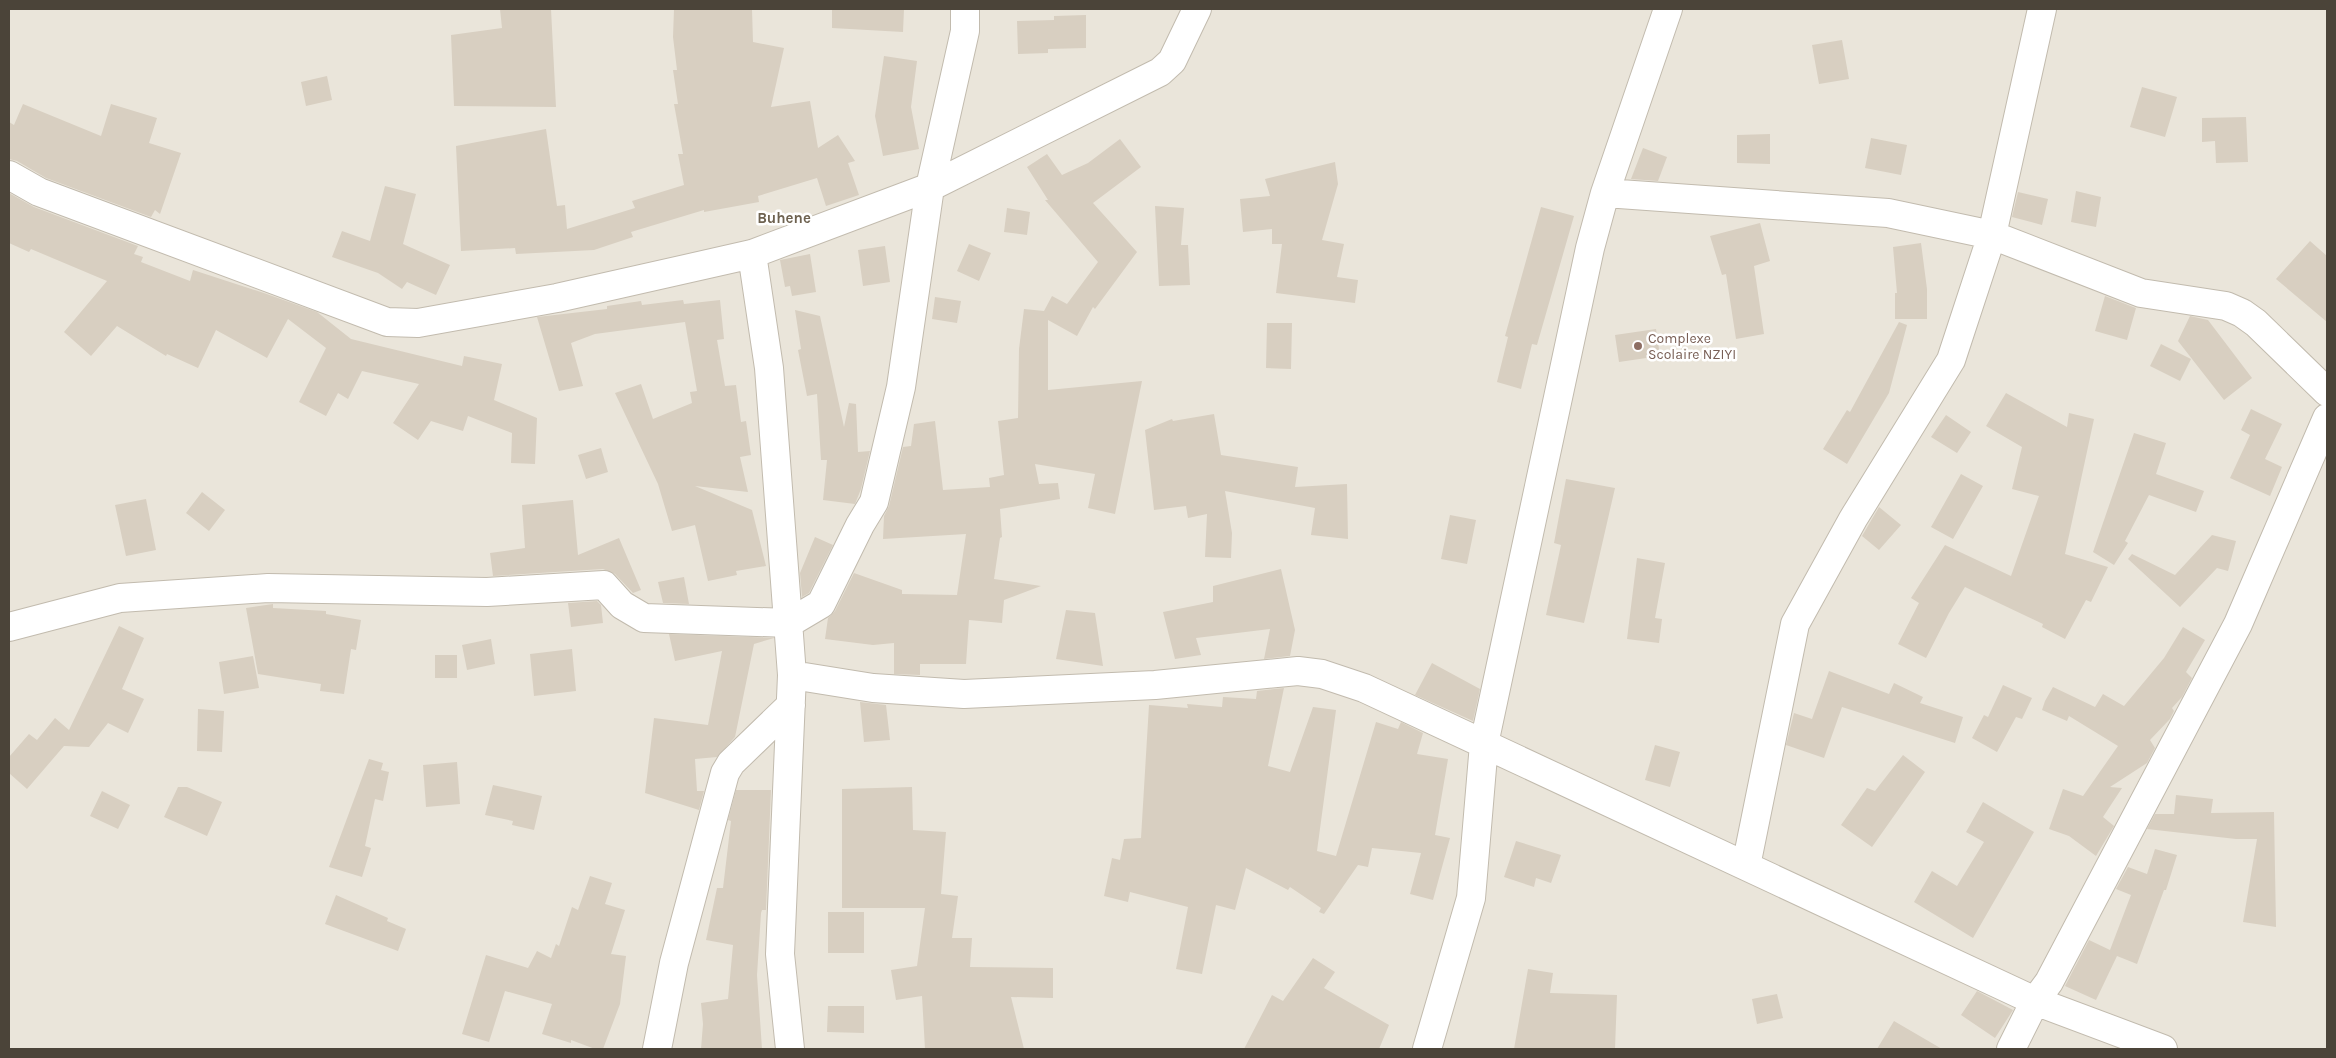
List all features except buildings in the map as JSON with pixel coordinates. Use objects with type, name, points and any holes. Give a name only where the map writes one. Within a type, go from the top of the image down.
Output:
[{"type":"street","points":[[9,627],[120,598],[268,588],[487,592],[604,585],[622,605],[644,618],[789,623],[821,604],[860,525],[874,502],[901,387],[930,187],[965,30],[965,9]]},
{"type":"street","points":[[9,175],[39,192],[387,322],[405,324],[557,298],[752,254],[930,187],[1160,72],[1172,61],[1197,9]]},
{"type":"street","points":[[1427,1049],[1470,898],[1484,744],[1590,248],[1605,193],[1668,9]]},
{"type":"street","points":[[1746,866],[1796,624],[1853,519],[1951,360],[1992,235],[2042,9]]},
{"type":"street","points":[[1605,193],[1888,213],[1992,235],[2141,293],[2226,306],[2242,313],[2256,323],[2327,392]]},
{"type":"street","points":[[752,254],[769,368],[792,675],[780,954],[790,1049]]},
{"type":"street","points":[[2011,1049],[2035,1001],[2049,982],[2238,624],[2327,418]]},
{"type":"street","points":[[792,675],[873,688],[964,694],[1155,685],[1298,671],[1322,674],[1364,688],[2035,1001],[2163,1049]]},
{"type":"street","points":[[658,1049],[674,962],[725,773],[730,763],[791,705]]},
{"type":"shaded area","points":[[9,9],[2327,9],[2327,1049],[9,1049]]},
{"type":"place","name":"Complexe Scolaire NZIYI","points":[[1638,346]]},
{"type":"district","name":"Buhene","points":[[784,218]]}]
